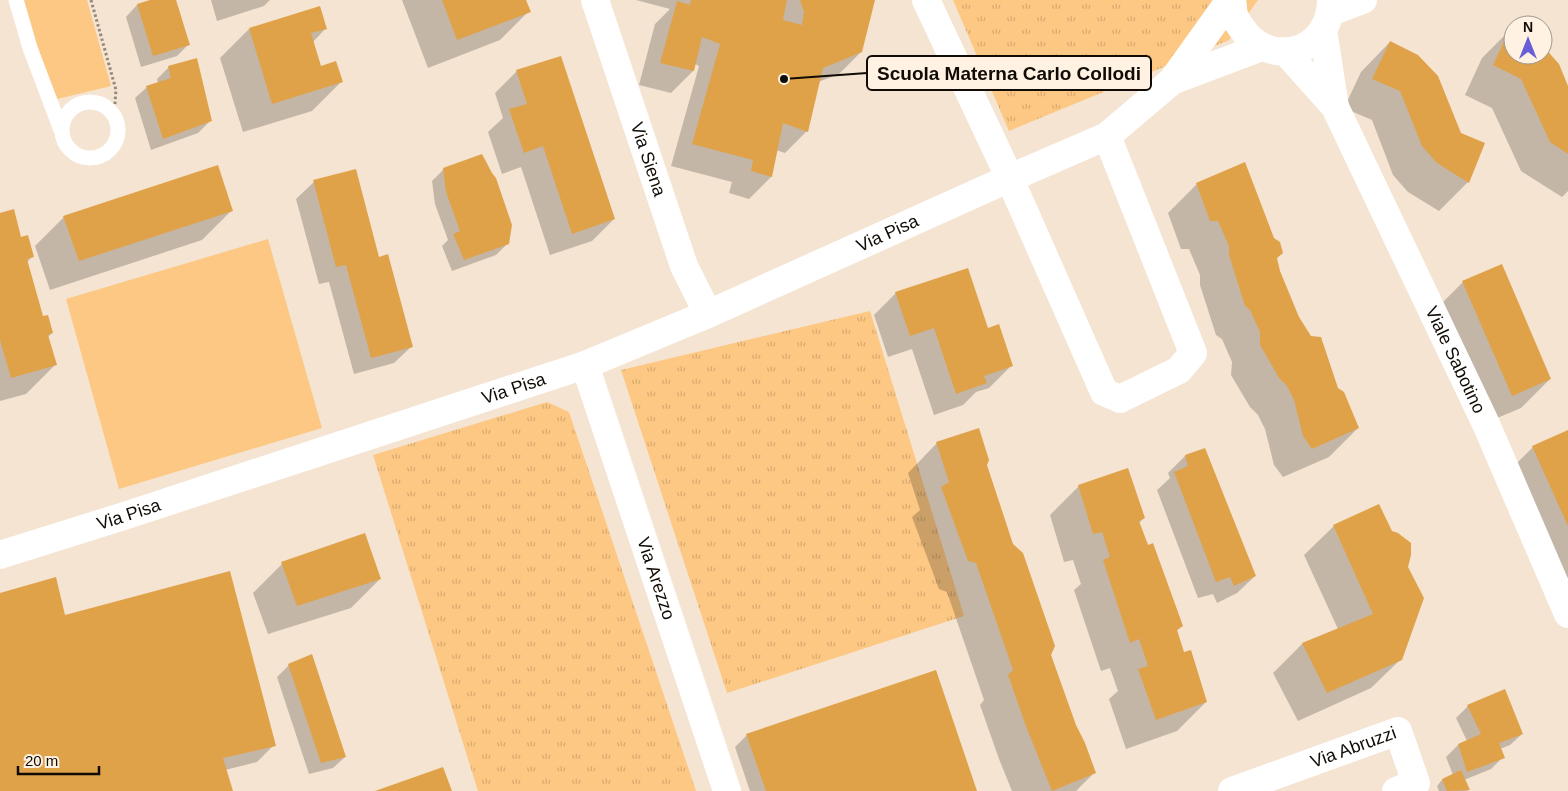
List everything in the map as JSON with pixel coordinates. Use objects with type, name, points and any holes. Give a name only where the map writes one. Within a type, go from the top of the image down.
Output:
[{"type":"street","name":"Via Siena","points":[[595,0],[684,266],[708,314]]},
{"type":"street","points":[[926,0],[1010,178],[1104,392],[1120,399],[1179,370],[1194,353],[1107,136]]},
{"type":"street","name":"Via Pisa","points":[[0,555],[121,518],[585,365],[708,314],[1107,136],[1172,81],[1231,0]]},
{"type":"street","name":"Viale Sabotino","points":[[1231,0],[1234,15],[1240,28],[1252,40],[1274,49],[1335,107],[1486,424],[1568,614]]},
{"type":"street","points":[[1328,14],[1363,0]]},
{"type":"street","name":"Via Pisa","points":[[1172,81],[1274,49],[1300,49],[1313,43],[1328,14]]},
{"type":"street","name":"Viale Sabotino","points":[[1328,14],[1335,107]]},
{"type":"street","name":"Via Arezzo","points":[[585,365],[727,791]]},
{"type":"street","name":"Via Abruzzi","points":[[1234,791],[1398,731],[1416,783],[1396,791]]},
{"type":"lane","points":[[16,0],[30,48],[67,147],[74,154],[82,158],[91,159],[108,153],[118,137],[118,127],[114,116],[102,104],[93,102],[74,106],[67,113],[61,130]]},
{"type":"path","points":[[91,0],[116,90],[114,116]]},
{"type":"green space","points":[[24,0],[87,0],[111,86],[53,100]]},
{"type":"green space","points":[[953,0],[1258,0],[1229,40],[1009,131]]},
{"type":"green space","points":[[268,239],[322,428],[119,489],[66,299]]},
{"type":"green space","points":[[870,311],[964,616],[727,693],[621,370]]},
{"type":"green space","points":[[547,402],[569,412],[696,791],[478,791],[373,455]]},
{"type":"building","points":[[150,0],[176,0],[190,45],[153,56],[137,4]]},
{"type":"building","points":[[442,0],[526,0],[531,12],[457,40]]},
{"type":"building","points":[[691,0],[787,0],[783,20],[802,25],[804,12],[800,0],[875,0],[862,52],[823,68],[808,132],[783,123],[772,177],[751,171],[753,160],[692,144],[720,44],[702,37],[694,71],[660,63],[677,1],[690,5]]},
{"type":"building","points":[[320,6],[327,29],[311,33],[321,66],[336,61],[343,82],[272,104],[249,28]]},
{"type":"building","points":[[1390,41],[1418,55],[1438,76],[1461,133],[1485,143],[1469,183],[1437,163],[1422,146],[1400,91],[1372,79]]},
{"type":"building","points":[[1503,44],[1503,65],[1553,65],[1553,57],[1559,64],[1568,86],[1568,154],[1550,142],[1521,79],[1493,65]]},
{"type":"building","points":[[561,56],[615,219],[572,234],[543,146],[524,153],[509,109],[527,104],[516,70]]},
{"type":"building","points":[[197,58],[212,121],[163,139],[146,86],[171,78],[168,66]]},
{"type":"building","points":[[482,154],[496,178],[512,225],[509,244],[464,260],[453,234],[460,231],[446,192],[443,168]]},
{"type":"building","points":[[1245,162],[1274,238],[1280,242],[1283,253],[1277,258],[1280,271],[1299,317],[1311,336],[1321,337],[1338,388],[1344,392],[1359,428],[1312,449],[1303,436],[1294,400],[1287,386],[1279,378],[1260,345],[1260,332],[1250,310],[1245,306],[1229,255],[1229,246],[1218,221],[1210,221],[1196,183]]},
{"type":"building","points":[[218,165],[233,211],[79,261],[63,216]]},
{"type":"building","points":[[356,169],[379,257],[388,254],[413,347],[371,358],[346,265],[336,267],[313,180]]},
{"type":"building","points":[[14,209],[21,237],[28,235],[34,257],[27,259],[43,316],[48,315],[53,333],[48,335],[57,365],[11,378],[0,340],[0,213]]},
{"type":"building","points":[[1502,264],[1551,379],[1512,396],[1462,281]]},
{"type":"building","points":[[968,268],[988,328],[999,324],[1013,366],[984,376],[987,383],[956,394],[934,328],[910,336],[895,292]]},
{"type":"building","points":[[979,428],[989,460],[987,465],[1013,544],[1023,553],[1055,646],[1051,655],[1076,725],[1096,773],[1052,791],[1008,675],[1013,670],[976,563],[968,561],[941,487],[949,482],[936,442]]},
{"type":"building","points":[[1568,430],[1568,526],[1532,446]]},
{"type":"building","points":[[1205,448],[1256,576],[1234,586],[1230,577],[1216,582],[1174,472],[1188,466],[1185,455]]},
{"type":"building","points":[[1128,468],[1145,518],[1139,521],[1148,545],[1153,543],[1183,626],[1177,630],[1184,652],[1191,650],[1207,702],[1156,720],[1138,669],[1148,666],[1139,639],[1130,643],[1103,560],[1110,557],[1102,532],[1093,534],[1078,485]]},
{"type":"building","points":[[1379,504],[1392,531],[1398,533],[1411,543],[1408,567],[1424,598],[1402,660],[1327,693],[1302,643],[1373,614],[1333,525]]},
{"type":"building","points":[[365,533],[381,579],[297,606],[281,562]]},
{"type":"building","points":[[230,571],[276,746],[223,758],[233,791],[0,791],[0,593],[56,577],[65,615]]},
{"type":"building","points":[[312,654],[346,757],[321,763],[288,664]]},
{"type":"building","points":[[936,670],[977,791],[766,791],[746,734]]},
{"type":"building","points":[[1505,689],[1523,734],[1499,743],[1505,758],[1467,772],[1458,744],[1481,734],[1467,705]]},
{"type":"building","points":[[443,767],[452,791],[375,791]]},
{"type":"building","points":[[1461,770],[1470,790],[1447,791],[1442,779]]},
{"type":"place","name":"Scuola Materna Carlo Collodi","points":[[784,79]]}]
